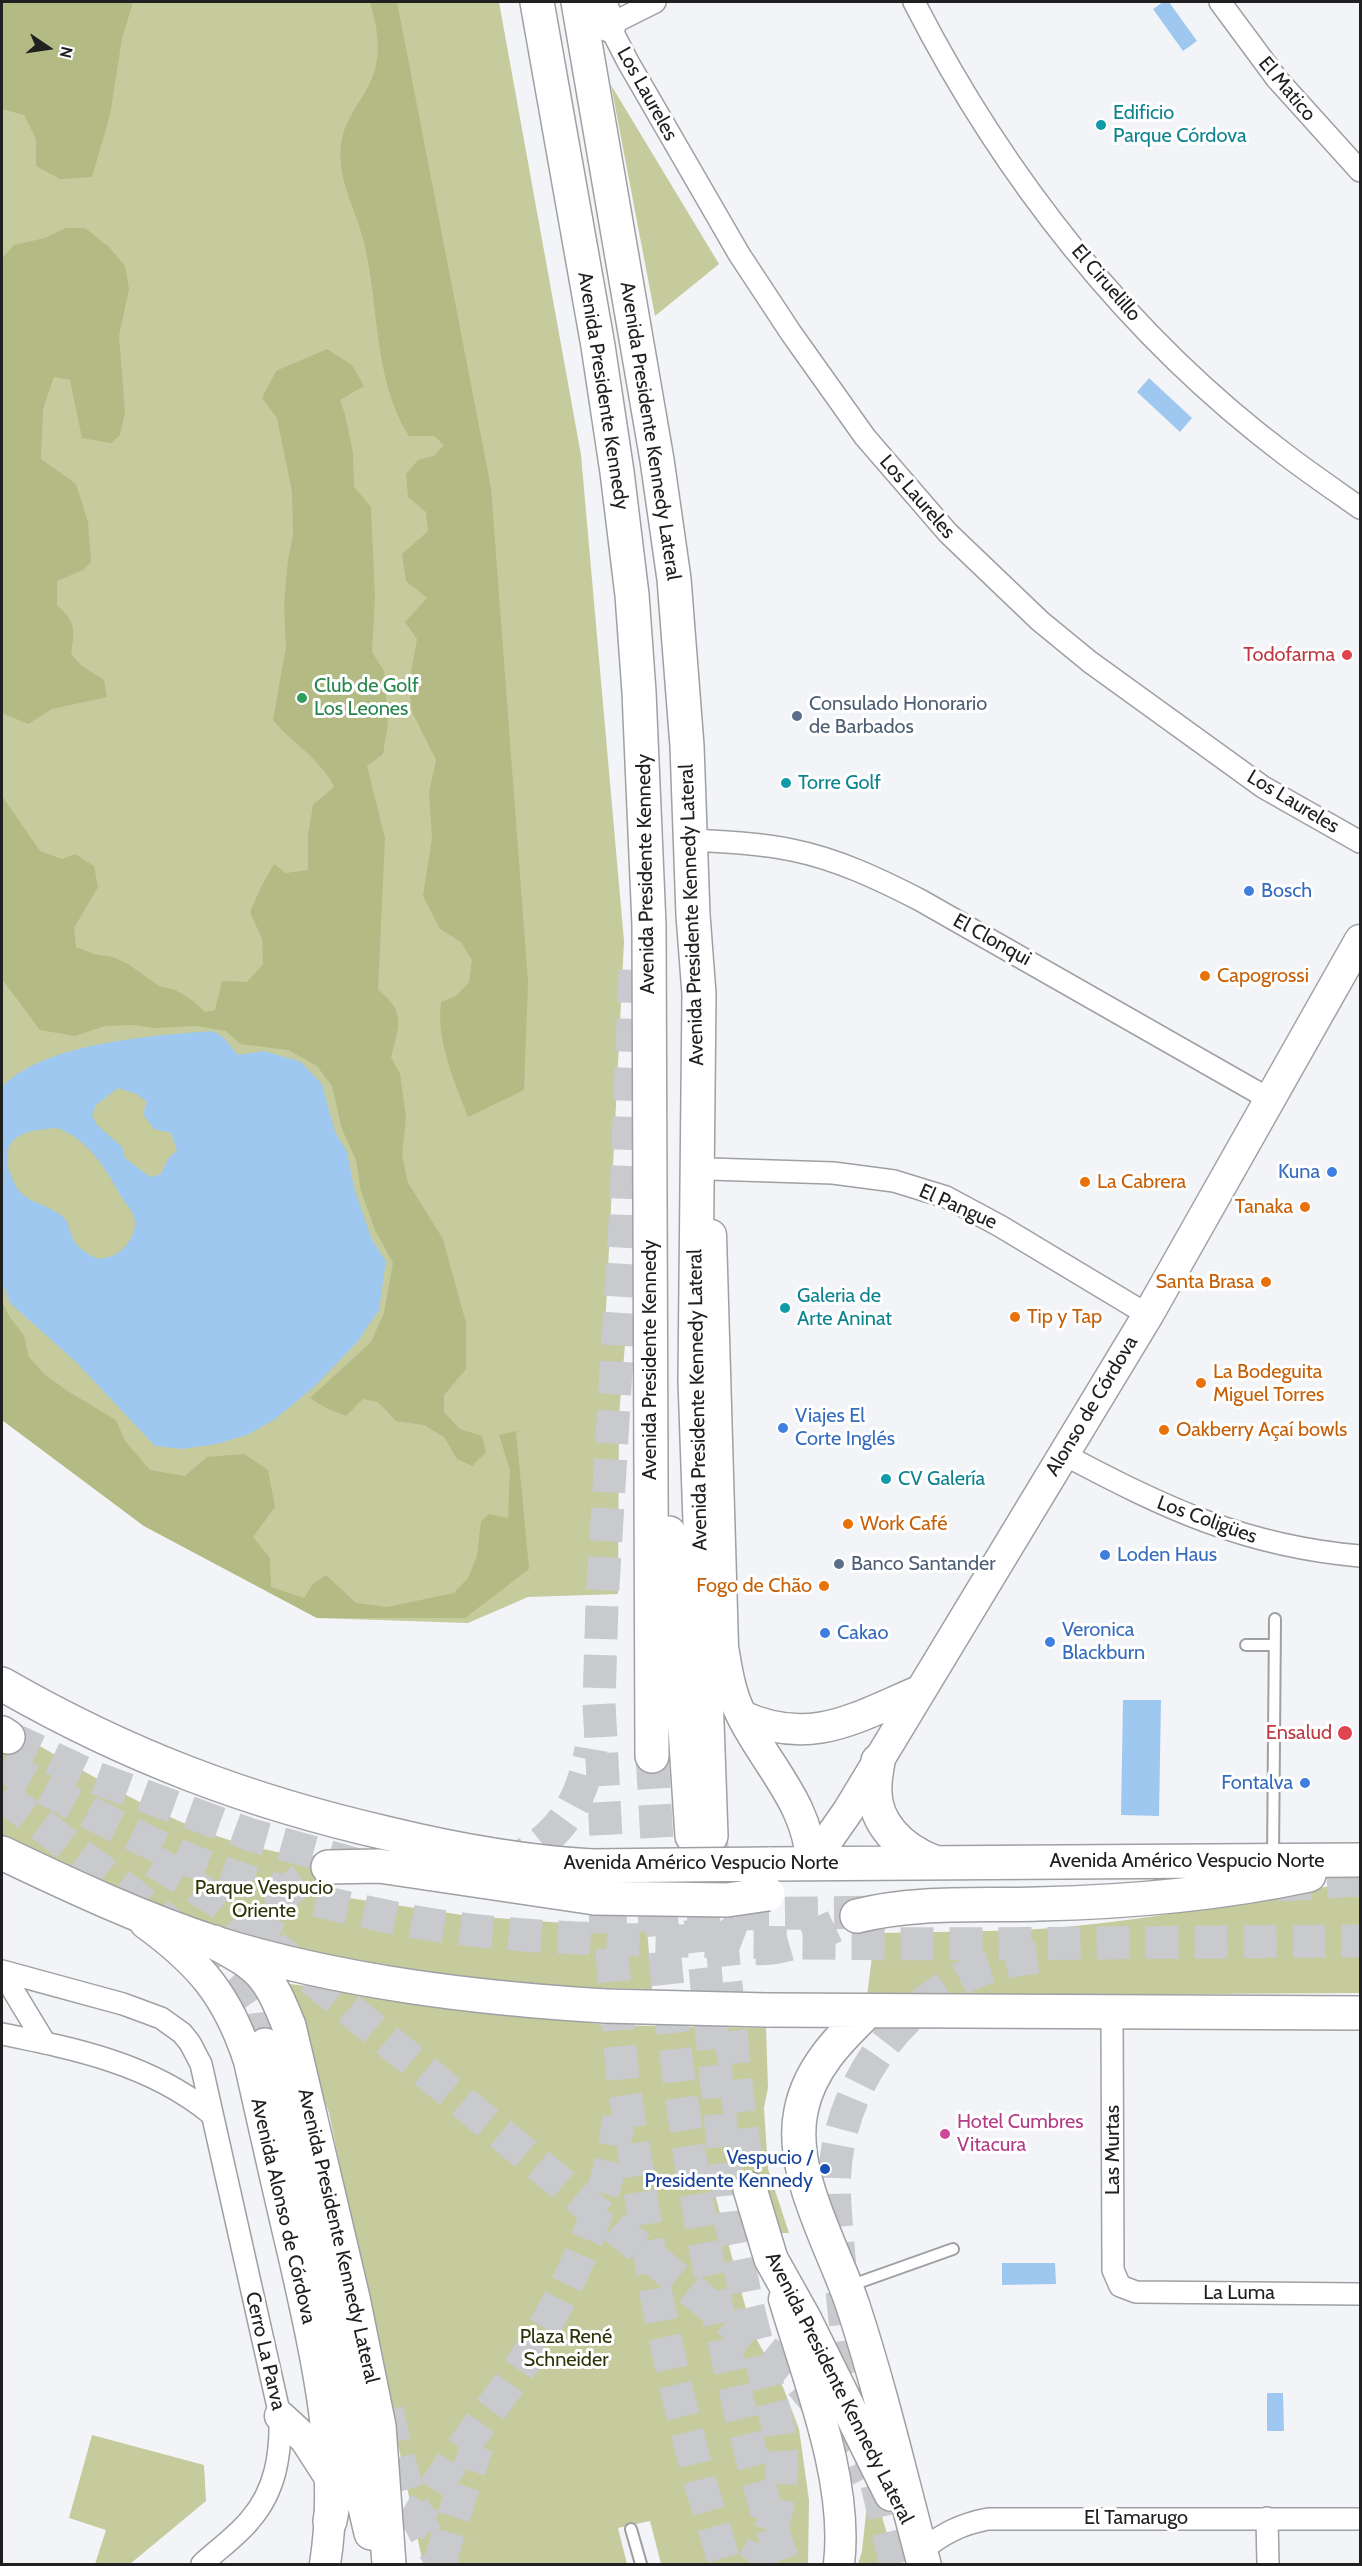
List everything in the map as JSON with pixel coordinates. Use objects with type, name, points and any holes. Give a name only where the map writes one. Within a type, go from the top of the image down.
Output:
[{"type":"main road","name":"Avenida Presidente Kennedy","points":[[537,2],[598,346],[632,595],[646,813],[648,903],[652,1756]]},
{"type":"main road","name":"Avenida Presidente Kennedy Lateral","points":[[578,2],[636,329],[674,579],[687,746],[699,994],[695,1380],[704,1834],[681,1666],[673,1570],[650,1370]]},
{"type":"main road","name":"Alonso de Córdova","points":[[811,1864],[848,1811],[1148,1315],[1360,940]]},
{"type":"main road","points":[[699,994],[710,1168]]},
{"type":"main road","name":"Avenida Presidente Kennedy Lateral","points":[[710,1168],[723,1647],[728,1678],[742,1716],[803,1818],[810,1840],[811,1864]]},
{"type":"main road","name":"Avenida Américo Vespucio Norte","points":[[2,1684],[108,1741],[180,1772],[296,1811],[432,1844],[556,1864],[769,1879],[811,1864],[1360,1862]]},
{"type":"main road","points":[[742,1716],[765,1726],[788,1730],[822,1728],[872,1712],[919,1691]]},
{"type":"main road","points":[[878,1761],[874,1786],[883,1821],[896,1840],[906,1849],[936,1863]]},
{"type":"main road","points":[[2,1852],[123,1907],[214,1942],[290,1963],[372,1980],[516,2000],[605,2006],[767,2010],[1360,2013]]},
{"type":"main road","points":[[857,1916],[904,1907],[1116,1902],[1177,1897],[1279,1881],[1360,1862]]},
{"type":"main road","points":[[328,1867],[379,1866],[595,1898],[727,1899],[769,1879]]},
{"type":"main road","name":"Avenida Alonso de Córdova","points":[[123,1907],[175,1945],[193,1962],[223,2000],[238,2028],[249,2061],[316,2357],[330,2478],[330,2521],[325,2565]]},
{"type":"main road","name":"Avenida Presidente Kennedy Lateral","points":[[214,1942],[258,1968],[273,1988],[289,2026],[353,2298],[379,2426],[389,2565]]},
{"type":"main road","name":"Avenida Presidente Kennedy Lateral","points":[[868,2011],[833,2046],[809,2086],[801,2111],[798,2134],[801,2162],[846,2287],[881,2404],[922,2558]]},
{"type":"main road","points":[[266,2045],[336,2341],[358,2478],[380,2565]]},
{"type":"main road","name":"Avenida Presidente Kennedy Lateral","points":[[750,2188],[771,2259],[804,2318],[922,2558]]},
{"type":"main road","points":[[771,2259],[821,2422],[835,2481],[841,2540],[839,2565]]},
{"type":"main road","points":[[330,2521],[340,2466],[347,2404]]},
{"type":"main road","points":[[280,2416],[305,2439],[319,2457],[330,2478]]},
{"type":"main road","points":[[379,2426],[404,2565]]},
{"type":"street","points":[[604,13],[655,2]]},
{"type":"street","name":"El Ciruelillo","points":[[914,2],[945,62],[1004,154],[1056,225],[1097,275],[1187,369],[1235,413],[1286,455],[1360,508]]},
{"type":"street","name":"El Matico","points":[[1220,2],[1277,79],[1360,171]]},
{"type":"street","name":"Los Laureles","points":[[604,13],[628,62],[739,254],[791,333],[865,437],[948,533],[1009,592],[1090,662],[1263,787],[1360,842]]},
{"type":"street","name":"El Clonqui","points":[[691,840],[745,843],[793,850],[875,878],[950,917],[1271,1100]]},
{"type":"street","name":"El Pangue","points":[[710,1168],[834,1173],[894,1181],[946,1197],[1000,1226],[1148,1315]]},
{"type":"street","name":"Los Coligües","points":[[1063,1454],[1160,1504],[1233,1533],[1295,1548],[1360,1556]]},
{"type":"street","points":[[2,1972],[45,2043]]},
{"type":"street","name":"Cerro La Parva","points":[[2,1972],[123,2004],[172,2025],[190,2043],[201,2064],[210,2113],[280,2416],[279,2460],[261,2505],[249,2522],[202,2565]]},
{"type":"street","name":"Las Murtas","points":[[1112,2012],[1113,2270],[1120,2286]]},
{"type":"street","points":[[2,2034],[103,2057],[133,2067],[189,2096],[210,2113]]},
{"type":"street","name":"La Luma","points":[[1120,2286],[1136,2292],[1360,2294]]},
{"type":"street","points":[[1267,2518],[1268,2565]]},
{"type":"street","name":"El Tamarugo","points":[[922,2558],[945,2533],[969,2522],[988,2519],[1360,2519]]},
{"type":"lane","points":[[1273,1861],[1275,1619]]},
{"type":"lane","points":[[1246,1645],[1274,1645]]},
{"type":"lane","points":[[846,2287],[952,2249]]},
{"type":"lane","points":[[631,2529],[641,2565]]},
{"type":"green space","name":"Club de Golf Los Leones","points":[[2,2],[499,2],[581,455],[624,941],[605,1330],[626,1333],[619,1415],[618,1594],[528,1597],[468,1623],[317,1618],[144,1526],[2,1420]]},
{"type":"green space","points":[[2,2],[133,2],[122,39],[110,115],[92,177],[60,179],[36,166],[36,139],[24,115],[2,109]]},
{"type":"green space","points":[[370,2],[397,2],[491,488],[528,982],[524,1090],[468,1117],[447,1060],[440,1017],[441,1002],[456,996],[469,982],[472,960],[461,942],[440,929],[423,896],[432,838],[429,792],[436,760],[412,712],[409,683],[417,639],[405,622],[427,598],[406,581],[402,554],[428,531],[426,512],[408,497],[406,474],[418,460],[434,456],[444,445],[434,436],[409,436],[397,414],[378,340],[363,239],[344,182],[340,158],[342,137],[369,85],[378,54],[377,33]]},
{"type":"green space","points":[[611,85],[719,264],[655,316]]},
{"type":"green space","points":[[66,228],[85,228],[109,247],[125,266],[129,289],[119,336],[125,412],[120,435],[111,443],[82,438],[70,380],[54,377],[43,409],[41,459],[76,484],[88,522],[91,562],[83,570],[57,581],[57,605],[68,616],[73,627],[71,654],[82,666],[104,680],[107,697],[52,709],[28,724],[2,713],[2,258],[14,245],[45,238]]},
{"type":"green space","points":[[327,349],[352,365],[364,386],[340,400],[353,453],[354,487],[371,507],[375,597],[372,652],[384,671],[388,723],[383,754],[367,766],[385,838],[378,990],[393,1005],[397,1013],[398,1028],[391,1057],[400,1074],[406,1118],[402,1155],[408,1183],[443,1239],[466,1323],[466,1369],[444,1395],[444,1412],[460,1429],[482,1436],[486,1452],[472,1466],[457,1459],[444,1437],[424,1425],[396,1421],[378,1402],[363,1399],[346,1416],[310,1398],[371,1342],[384,1313],[393,1263],[375,1230],[361,1191],[356,1160],[342,1129],[332,1086],[317,1066],[288,1050],[240,1044],[226,1031],[196,1026],[155,1028],[135,1025],[105,1026],[75,1036],[40,1030],[2,979],[2,796],[40,851],[62,859],[75,854],[94,866],[98,887],[74,928],[76,947],[94,954],[113,957],[128,964],[159,986],[175,990],[192,1000],[205,1012],[215,1010],[222,981],[247,982],[263,964],[262,939],[250,912],[274,864],[286,873],[308,870],[308,835],[313,805],[334,787],[322,768],[273,720],[286,647],[284,606],[288,560],[293,535],[292,492],[277,418],[262,398],[276,371]]},
{"type":"green space","points":[[2,1301],[9,1316],[24,1336],[29,1357],[44,1374],[116,1420],[125,1441],[150,1470],[185,1476],[207,1457],[244,1454],[268,1470],[275,1507],[253,1537],[270,1558],[271,1587],[304,1598],[313,1584],[326,1575],[356,1603],[387,1607],[454,1593],[468,1578],[477,1556],[481,1521],[489,1514],[508,1518],[510,1470],[499,1435],[516,1431],[529,1569],[465,1618],[317,1618],[144,1526],[2,1420]]},
{"type":"green space","name":"Parque Vespucio Oriente","points":[[14,1732],[140,1802],[191,1826],[241,1843],[315,1859],[315,1893],[469,1916],[647,1929],[652,1989],[515,1987],[391,1976],[143,1908],[2,1837],[2,1753]]},
{"type":"green space","points":[[1360,1883],[1360,1993],[867,1996],[875,1933],[998,1931],[1077,1926],[1153,1916],[1341,1884]]},
{"type":"green space","name":"Plaza René Schneider","points":[[283,1983],[606,2025],[766,2028],[768,2088],[764,2108],[768,2169],[789,2233],[774,2233],[760,2181],[714,2191],[752,2331],[783,2387],[799,2429],[809,2500],[808,2564],[661,2564],[650,2521],[618,2528],[627,2564],[423,2564],[329,2113]]},
{"type":"green space","points":[[92,2435],[204,2465],[206,2501],[130,2564],[95,2564],[106,2530],[69,2518]]},
{"type":"green space","points":[[870,2476],[896,2564],[858,2564],[862,2551]]},
{"type":"water","points":[[1163,2],[1169,2],[1197,41],[1183,51],[1153,9]]},
{"type":"water","points":[[1149,378],[1192,418],[1180,432],[1137,392]]},
{"type":"water","points":[[213,1031],[224,1038],[238,1055],[264,1051],[301,1062],[322,1084],[335,1132],[347,1152],[354,1188],[372,1240],[386,1261],[379,1310],[358,1341],[315,1386],[274,1420],[247,1435],[216,1444],[182,1449],[155,1446],[76,1362],[10,1303],[2,1281],[2,1087],[20,1072],[44,1060],[71,1051],[132,1039]],"holes":[[[118,1088],[137,1094],[147,1102],[143,1114],[154,1129],[171,1133],[177,1150],[168,1159],[161,1174],[150,1177],[125,1158],[122,1147],[97,1125],[92,1115],[96,1105]],[[57,1128],[78,1139],[87,1147],[108,1174],[133,1214],[135,1226],[132,1237],[125,1247],[114,1255],[98,1259],[80,1248],[73,1239],[64,1217],[20,1192],[9,1171],[7,1158],[13,1141],[27,1132]]]},
{"type":"water","points":[[1123,1700],[1161,1700],[1159,1816],[1121,1815]]},
{"type":"water","points":[[1002,2263],[1055,2263],[1056,2284],[1002,2285]]},
{"type":"water","points":[[1267,2393],[1283,2393],[1284,2431],[1267,2431]]},
{"type":"tunnel","points":[[635,970],[625,1221],[602,1603],[599,1703],[612,1952],[623,2080],[656,2294],[675,2384],[700,2482],[725,2564]]},
{"type":"tunnel","points":[[8,1737],[93,1777],[251,1835],[362,1866]]},
{"type":"tunnel","points":[[499,1867],[536,1847],[562,1822],[580,1789],[591,1749]]},
{"type":"tunnel","points":[[652,1756],[667,1978],[679,2083],[695,2187],[713,2291],[736,2394],[764,2501],[784,2564]]},
{"type":"tunnel","points":[[2,1765],[125,1831],[223,1873],[332,1904],[421,1923],[465,1929],[602,1939],[816,1943],[1360,1941]]},
{"type":"tunnel","points":[[2,1795],[217,1959],[252,1997],[292,2057]]},
{"type":"tunnel","points":[[711,1836],[737,2093],[750,2189]]},
{"type":"tunnel","points":[[154,1861],[219,1902],[792,2373],[853,2447],[868,2477]]},
{"type":"tunnel","points":[[265,2045],[260,2019],[258,1966],[262,1941],[270,1917],[283,1897],[302,1880],[328,1867]]},
{"type":"tunnel","points":[[1278,1885],[1360,1880]]},
{"type":"tunnel","points":[[589,1916],[886,1912]]},
{"type":"tunnel","points":[[719,1922],[733,1941],[748,1947],[763,1949],[796,1942],[857,1916]]},
{"type":"tunnel","points":[[700,1919],[731,2223],[747,2304],[779,2430],[781,2448],[779,2500],[769,2533],[753,2564]]},
{"type":"tunnel","points":[[896,2564],[851,2369],[835,2203],[835,2170],[840,2139],[849,2109],[878,2052],[898,2027],[921,2005],[947,1987],[975,1972],[1037,1957]]},
{"type":"tunnel","points":[[409,2532],[448,2468],[531,2350],[562,2295],[598,2209],[607,2179],[619,2117]]},
{"type":"tunnel","points":[[387,2410],[414,2510],[444,2564]]},
{"type":"tunnel","points":[[440,2564],[477,2446]]},
{"type":"place","name":"Edificio Parque Córdova","points":[[1101,125]]},
{"type":"place","name":"Todofarma","points":[[1347,655]]},
{"type":"place","name":"Club de Golf Los Leones","points":[[302,698]]},
{"type":"place","name":"Consulado Honorario de Barbados","points":[[797,716]]},
{"type":"place","name":"Torre Golf","points":[[786,783]]},
{"type":"place","name":"Bosch","points":[[1249,891]]},
{"type":"place","name":"Capogrossi","points":[[1205,976]]},
{"type":"place","name":"Kuna","points":[[1332,1172]]},
{"type":"place","name":"La Cabrera","points":[[1085,1182]]},
{"type":"place","name":"Tanaka","points":[[1305,1207]]},
{"type":"place","name":"Santa Brasa","points":[[1266,1282]]},
{"type":"place","name":"Galeria de Arte Aninat","points":[[785,1308]]},
{"type":"place","name":"Tip y Tap","points":[[1015,1317]]},
{"type":"place","name":"La Bodeguita Miguel Torres","points":[[1201,1383]]},
{"type":"place","name":"Viajes El Corte Inglés","points":[[783,1428]]},
{"type":"place","name":"Oakberry Açaí bowls","points":[[1164,1430]]},
{"type":"place","name":"CV Galería","points":[[886,1479]]},
{"type":"place","name":"Work Café","points":[[848,1524]]},
{"type":"place","name":"Loden Haus","points":[[1105,1555]]},
{"type":"place","name":"Banco Santander","points":[[839,1564]]},
{"type":"place","name":"Fogo de Chão","points":[[824,1586]]},
{"type":"place","name":"Cakao","points":[[825,1633]]},
{"type":"place","name":"Veronica Blackburn","points":[[1050,1642]]},
{"type":"place","name":"Ensalud","points":[[1345,1733]]},
{"type":"place","name":"Fontalva","points":[[1305,1783]]},
{"type":"place","name":"Hotel Cumbres Vitacura","points":[[945,2134]]},
{"type":"place","name":"Vespucio / Presidente Kennedy","points":[[825,2169]]}]
